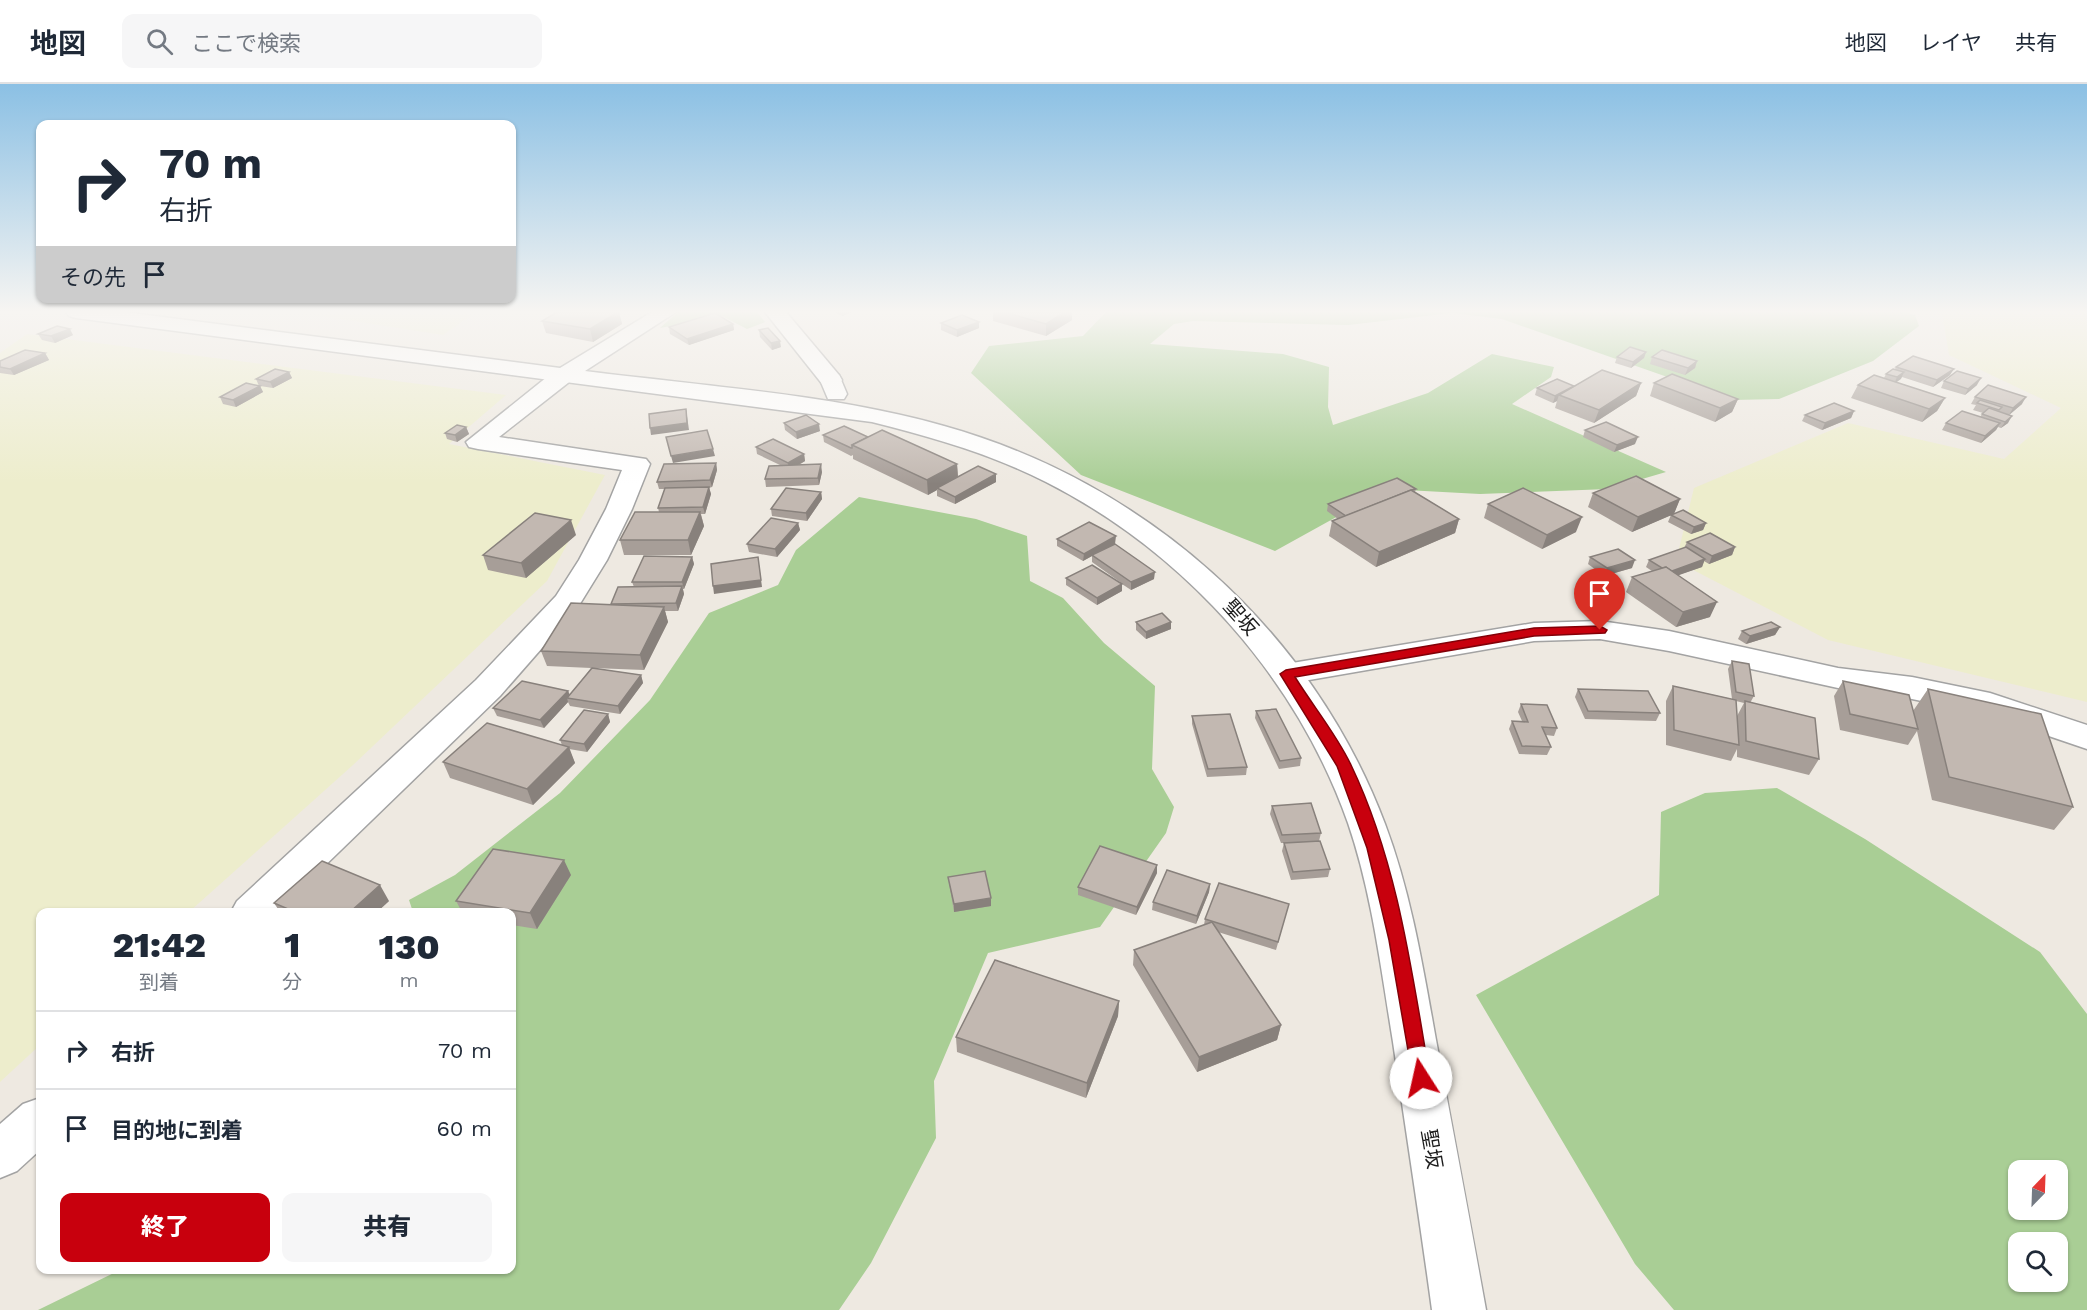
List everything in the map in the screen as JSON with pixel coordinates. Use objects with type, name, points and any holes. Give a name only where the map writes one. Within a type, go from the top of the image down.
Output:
[{"type":"street","name":"聖坂","points":[[527,369],[873,415],[934,429],[1007,454],[1069,482],[1124,513],[1167,545],[1223,597],[1260,637],[1344,765],[1375,848],[1397,940],[1460,1310]]},
{"type":"street","points":[[255,908],[488,688],[567,601],[593,560],[619,509],[636,464],[478,442],[573,369]]},
{"type":"street","points":[[820,369],[834,387]]},
{"type":"street","points":[[1286,674],[1534,632],[1600,630],[1668,641],[1827,676],[1912,688],[1990,704],[2056,724],[2087,737]]},
{"type":"street","points":[[0,1155],[36,1124]]},
{"type":"green space","points":[[0,369],[304,369],[506,395],[449,444],[605,475],[547,581],[353,765],[193,908],[36,908],[36,1049],[0,1082]]},
{"type":"green space","points":[[974,369],[1329,369],[1328,407],[1333,425],[1428,393],[1467,369],[1553,369],[1551,377],[1512,404],[1666,472],[1608,489],[1480,494],[1387,489],[1275,551],[1081,475],[971,373]]},
{"type":"green space","points":[[1645,369],[1853,369],[1779,399],[1733,400]]},
{"type":"green space","points":[[1979,369],[2087,369],[2087,702],[1828,640],[1676,561],[1694,488],[1848,423],[2004,459],[2061,408]]},
{"type":"green space","points":[[859,497],[976,519],[1027,536],[1030,581],[1063,598],[1104,643],[1155,686],[1152,769],[1174,807],[1166,833],[1100,927],[988,953],[934,1081],[936,1138],[871,1263],[839,1310],[38,1310],[112,1274],[516,1274],[516,908],[412,908],[409,900],[455,875],[560,793],[650,700],[709,613],[778,585],[796,550]]},
{"type":"green space","points":[[1777,788],[1865,839],[2040,952],[2087,1014],[2087,1310],[1674,1310],[1635,1264],[1476,995],[1659,895],[1661,812],[1705,793]]},
{"type":"building","points":[[275,369],[289,372],[270,382],[256,379]]},
{"type":"building","points":[[1893,369],[1904,372],[1897,377],[1886,374]]},
{"type":"building","points":[[1903,369],[1954,369],[1937,380]]},
{"type":"building","points":[[1602,370],[1641,383],[1599,410],[1559,395]]},
{"type":"building","points":[[1957,371],[1981,378],[1968,389],[1944,381]]},
{"type":"building","points":[[1672,374],[1738,399],[1720,408],[1654,383]]},
{"type":"building","points":[[1874,375],[1945,398],[1929,409],[1858,385]]},
{"type":"building","points":[[1557,379],[1574,386],[1555,396],[1537,388]]},
{"type":"building","points":[[246,383],[260,386],[233,400],[220,397]]},
{"type":"building","points":[[1988,385],[2026,397],[2013,408],[1975,397]]},
{"type":"building","points":[[1980,400],[2002,407],[1999,410],[1977,403]]},
{"type":"building","points":[[1834,403],[1854,411],[1825,423],[1805,415]]},
{"type":"building","points":[[1989,408],[2012,416],[2005,422],[1982,414]]},
{"type":"building","points":[[686,409],[687,423],[650,428],[649,414]]},
{"type":"building","points":[[1962,411],[2000,423],[1985,436],[1946,423]]},
{"type":"building","points":[[806,415],[819,424],[796,432],[784,423]]},
{"type":"building","points":[[1606,422],[1638,437],[1617,445],[1585,430]]},
{"type":"building","points":[[457,425],[466,427],[455,435],[445,433]]},
{"type":"building","points":[[844,426],[868,437],[852,445],[851,448],[823,435]]},
{"type":"building","points":[[707,430],[713,449],[671,456],[666,437]]},
{"type":"building","points":[[882,430],[957,464],[927,480],[852,445]]},
{"type":"building","points":[[773,439],[804,454],[788,463],[756,447]]},
{"type":"building","points":[[716,463],[710,480],[657,482],[664,464]]},
{"type":"building","points":[[821,464],[818,478],[765,479],[769,466]]},
{"type":"building","points":[[978,466],[996,474],[955,497],[937,488]]},
{"type":"building","points":[[1636,476],[1680,499],[1638,517],[1593,493]]},
{"type":"building","points":[[1397,478],[1416,489],[1346,516],[1328,504]]},
{"type":"building","points":[[709,487],[703,507],[658,508],[665,488]]},
{"type":"building","points":[[786,488],[821,492],[806,513],[771,509]]},
{"type":"building","points":[[1523,488],[1582,517],[1547,535],[1488,504]]},
{"type":"building","points":[[1411,490],[1459,519],[1379,552],[1332,521]]},
{"type":"building","points":[[1683,510],[1706,523],[1694,527],[1671,515]]},
{"type":"building","points":[[635,512],[700,512],[688,540],[620,540]]},
{"type":"building","points":[[535,513],[571,520],[521,563],[483,555]]},
{"type":"building","points":[[771,518],[798,523],[775,549],[747,544]]},
{"type":"building","points":[[1089,522],[1116,536],[1084,554],[1057,539]]},
{"type":"building","points":[[1710,533],[1735,547],[1712,556],[1687,542]]},
{"type":"building","points":[[1115,544],[1155,572],[1131,582],[1092,555]]},
{"type":"building","points":[[1686,547],[1705,559],[1672,571],[1649,560]]},
{"type":"building","points":[[1618,549],[1635,560],[1607,568],[1590,557]]},
{"type":"building","points":[[644,556],[692,557],[682,582],[632,582]]},
{"type":"building","points":[[758,557],[761,580],[713,586],[711,564]]},
{"type":"building","points":[[1092,565],[1122,584],[1097,598],[1066,578]]},
{"type":"building","points":[[1666,567],[1717,602],[1683,612],[1632,577]]},
{"type":"building","points":[[682,586],[676,603],[611,604],[618,587]]},
{"type":"building","points":[[571,603],[664,607],[640,655],[541,651]]},
{"type":"building","points":[[1162,613],[1171,622],[1146,632],[1136,622]]},
{"type":"building","points":[[1771,622],[1780,627],[1750,636],[1742,631]]},
{"type":"building","points":[[1732,661],[1749,664],[1754,696],[1736,692]]},
{"type":"building","points":[[592,668],[641,675],[618,706],[567,698]]},
{"type":"building","points":[[522,681],[568,691],[540,720],[493,708]]},
{"type":"building","points":[[1843,681],[1909,695],[1918,729],[1850,714]]},
{"type":"building","points":[[1673,686],[1736,700],[1739,745],[1674,730]]},
{"type":"building","points":[[1578,689],[1648,691],[1660,713],[1588,711]]},
{"type":"building","points":[[1928,689],[2041,714],[2073,807],[1949,777]]},
{"type":"building","points":[[1745,701],[1815,718],[1819,759],[1746,741]]},
{"type":"building","points":[[1521,704],[1547,705],[1557,728],[1542,727],[1551,747],[1522,746],[1512,721],[1528,722]]},
{"type":"building","points":[[1276,709],[1301,758],[1280,761],[1256,711]]},
{"type":"building","points":[[584,710],[608,714],[584,744],[560,740]]},
{"type":"building","points":[[1230,714],[1247,767],[1208,769],[1192,716]]},
{"type":"building","points":[[487,723],[569,747],[527,789],[443,762]]},
{"type":"building","points":[[1311,803],[1321,833],[1282,835],[1272,806]]},
{"type":"building","points":[[1320,841],[1330,869],[1293,872],[1284,843]]},
{"type":"building","points":[[1100,846],[1157,865],[1137,907],[1078,887]]},
{"type":"building","points":[[493,849],[564,860],[530,913],[516,911],[516,908],[499,908],[456,901]]},
{"type":"building","points":[[322,861],[380,885],[354,908],[286,908],[274,903]]},
{"type":"building","points":[[1167,870],[1210,884],[1197,916],[1153,902]]},
{"type":"building","points":[[985,871],[991,898],[954,904],[948,877]]},
{"type":"building","points":[[1219,883],[1289,904],[1278,942],[1205,919]]},
{"type":"building","points":[[1212,922],[1281,1025],[1199,1057],[1134,950]]},
{"type":"building","points":[[995,960],[1119,1001],[1087,1083],[956,1037]]},
{"type":"route","points":[[1421,1078],[1397,940],[1375,848],[1344,765],[1286,674],[1534,632],[1600,630]]}]
